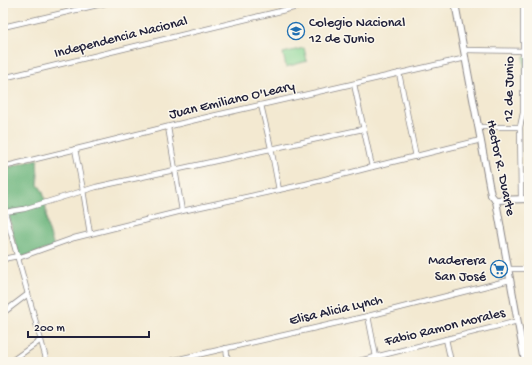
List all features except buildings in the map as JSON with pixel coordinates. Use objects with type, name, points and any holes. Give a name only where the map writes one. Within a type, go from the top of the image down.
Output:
[{"type":"street","points":[[3,27],[106,3]]},
{"type":"street","name":"Independencia Nacional","points":[[3,78],[314,3]]},
{"type":"street","name":"Hector R. Duarte","points":[[455,3],[491,194],[495,200],[525,362]]},
{"type":"street","name":"12 de Junio","points":[[521,199],[520,126],[523,113],[522,51],[524,3]]},
{"type":"street","points":[[464,50],[529,51]]},
{"type":"street","name":"Juan Emiliano O'Leary","points":[[3,167],[261,105],[466,58]]},
{"type":"street","points":[[399,73],[416,157]]},
{"type":"street","points":[[354,84],[372,167]]},
{"type":"street","points":[[261,105],[279,190]]},
{"type":"street","points":[[478,127],[520,126]]},
{"type":"street","points":[[168,127],[182,211]]},
{"type":"street","points":[[47,362],[4,208],[24,208],[83,190],[363,129]]},
{"type":"street","points":[[3,260],[18,257],[74,238],[182,211],[279,190],[481,140]]},
{"type":"street","points":[[75,149],[90,234]]},
{"type":"street","points":[[495,200],[529,199]]},
{"type":"street","points":[[508,269],[529,269]]},
{"type":"street","name":"Elisa Alicia Lynch","points":[[166,362],[368,316],[510,280]]},
{"type":"street","points":[[3,313],[28,294]]},
{"type":"street","points":[[368,316],[376,360]]},
{"type":"street","name":"Fabio Ramon Morales","points":[[355,362],[376,360],[446,339],[518,320]]},
{"type":"street","points":[[446,339],[451,362]]},
{"type":"street","points":[[10,362],[41,340]]},
{"type":"street","points":[[522,345],[529,345]]},
{"type":"street","points":[[226,348],[228,362]]},
{"type":"green space","points":[[304,48],[307,61],[286,67],[283,53]]},
{"type":"green space","points":[[524,56],[529,56],[529,153],[524,153]]},
{"type":"green space","points":[[38,159],[38,185],[45,198],[47,225],[54,247],[19,258],[3,192],[3,169]]},
{"type":"place","name":"Colegio Nacional 12 de Junio","points":[[296,31]]},
{"type":"place","name":"Maderera San José","points":[[499,269]]}]
